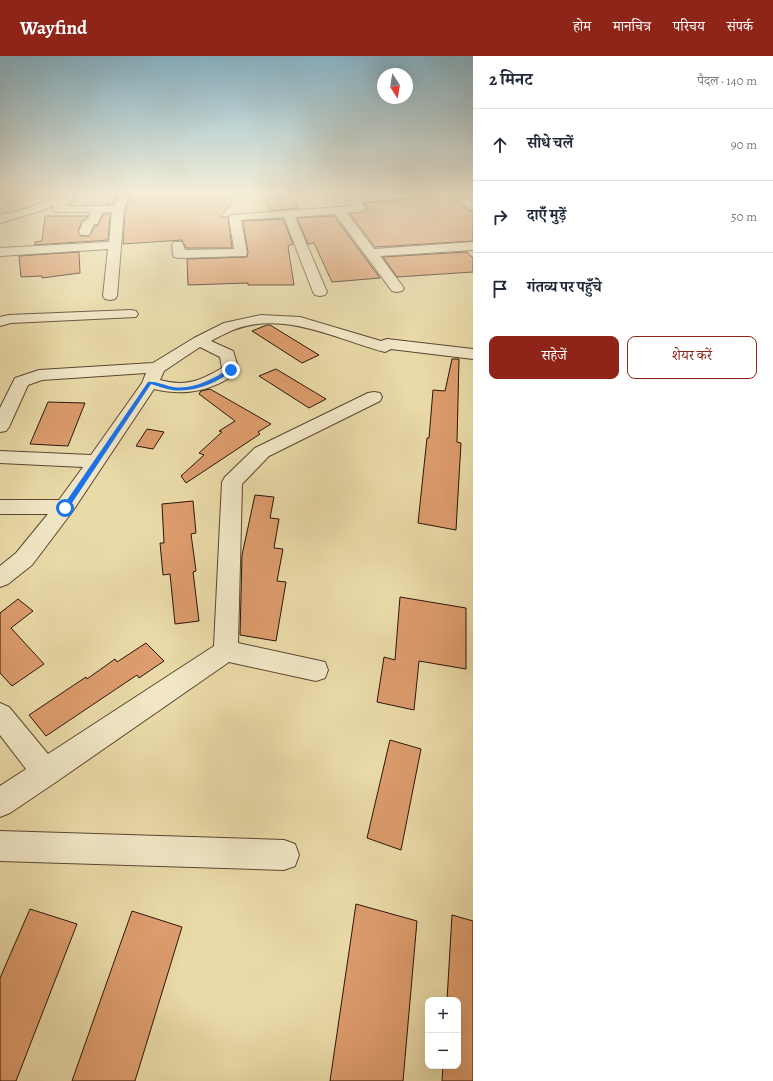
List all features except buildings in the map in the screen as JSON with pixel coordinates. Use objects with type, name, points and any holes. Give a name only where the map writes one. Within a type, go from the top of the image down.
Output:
[{"type":"street","points":[[110,296],[115,240]]},
{"type":"street","points":[[178,245],[179,254],[241,253],[239,240]]},
{"type":"street","points":[[299,240],[320,292]]},
{"type":"street","points":[[360,240],[397,288]]},
{"type":"street","points":[[0,252],[114,245]]},
{"type":"street","points":[[370,253],[473,246]]},
{"type":"street","points":[[0,322],[9,319],[131,314]]},
{"type":"street","points":[[0,578],[24,560],[65,508],[154,376],[199,341],[228,326],[261,319],[283,319],[300,322],[386,345],[473,354]]},
{"type":"street","points":[[0,428],[21,382],[39,375],[154,376],[173,389],[190,388],[212,381],[231,370],[227,354],[199,341]]},
{"type":"street","points":[[226,651],[232,482],[262,452],[374,398]]},
{"type":"street","points":[[0,457],[97,461]]},
{"type":"street","points":[[0,507],[65,508]]},
{"type":"street","points":[[0,803],[226,651],[316,670]]},
{"type":"street","points":[[0,715],[46,773]]},
{"type":"street","points":[[0,846],[284,855]]},
{"type":"route","points":[[65,508],[150,383],[173,389],[190,388],[212,381],[231,370]]}]
